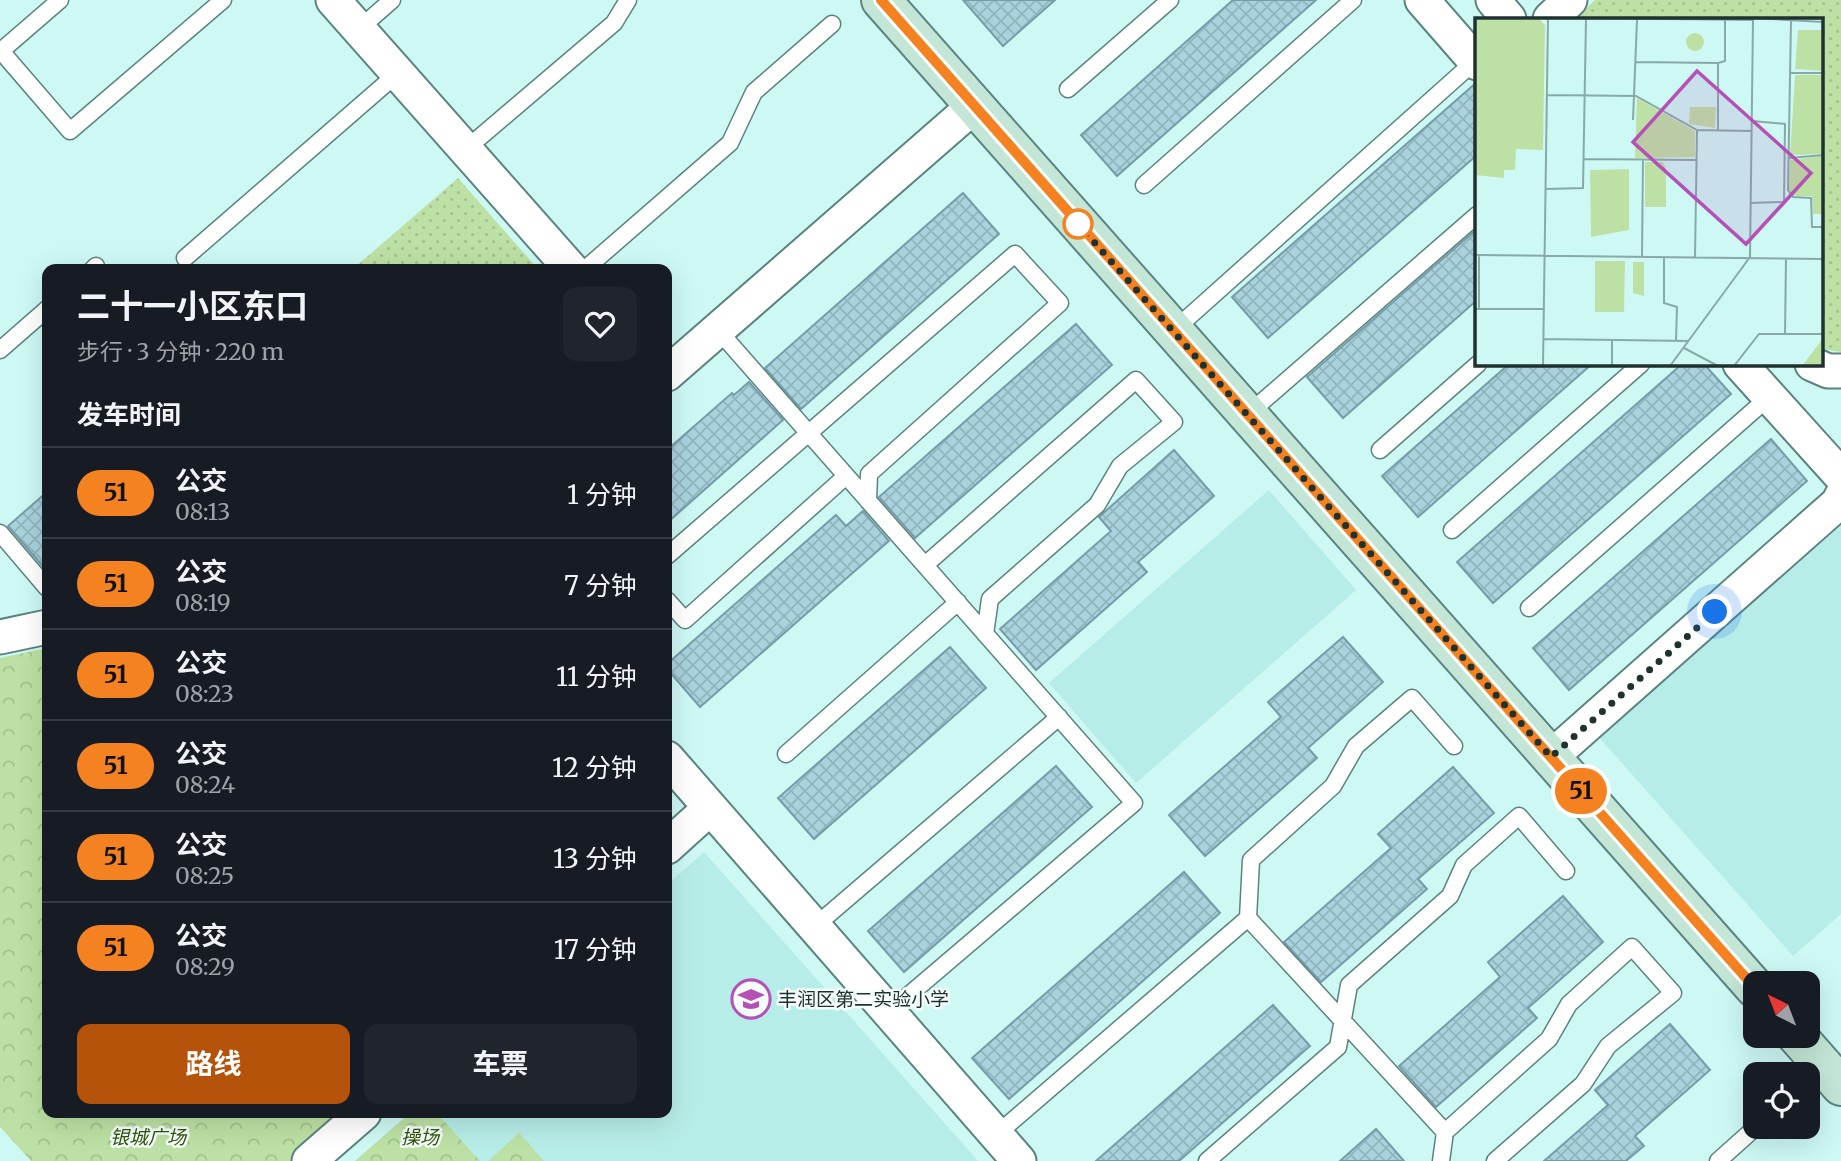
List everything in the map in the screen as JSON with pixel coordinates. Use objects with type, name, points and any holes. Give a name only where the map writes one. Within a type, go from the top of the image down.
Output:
[{"type":"street","points":[[333,0],[567,264]]},
{"type":"street","points":[[1422,0],[1475,61]]},
{"type":"street","points":[[1493,0],[1508,18]]},
{"type":"street","points":[[1551,18],[1570,0]]},
{"type":"street","points":[[893,4],[974,106],[1743,974]]},
{"type":"street","points":[[672,370],[974,106]]},
{"type":"street","points":[[1742,366],[1841,476]]},
{"type":"street","points":[[1817,366],[1828,371],[1841,371]]},
{"type":"street","points":[[1551,757],[1838,503],[1841,497]]},
{"type":"street","points":[[0,637],[42,628]]},
{"type":"street","points":[[672,764],[1019,1161]]},
{"type":"street","points":[[672,842],[710,808]]},
{"type":"street","points":[[1806,1048],[1827,1076]]},
{"type":"street","points":[[309,1161],[357,1118]]},
{"type":"lane","points":[[60,0],[1,51],[70,131],[223,0]]},
{"type":"lane","points":[[359,29],[392,0]]},
{"type":"lane","points":[[466,149],[614,23],[628,0]]},
{"type":"lane","points":[[1068,89],[1170,0]]},
{"type":"lane","points":[[1144,185],[1353,0]]},
{"type":"lane","points":[[591,264],[730,143],[754,92],[832,24]]},
{"type":"lane","points":[[1173,331],[1475,63]]},
{"type":"lane","points":[[185,258],[398,73]]},
{"type":"lane","points":[[1247,415],[1475,217]]},
{"type":"lane","points":[[672,552],[1016,254],[1060,303],[869,474],[868,501]]},
{"type":"lane","points":[[0,350],[42,313]]},
{"type":"lane","points":[[718,330],[1134,803],[889,1012]]},
{"type":"lane","points":[[1380,450],[1476,366]]},
{"type":"lane","points":[[1452,530],[1639,366]]},
{"type":"lane","points":[[925,565],[1136,380],[1174,422],[1121,466],[1097,505],[990,599],[985,634]]},
{"type":"lane","points":[[1529,608],[1769,397]]},
{"type":"lane","points":[[672,606],[685,620],[846,476]]},
{"type":"lane","points":[[0,533],[42,582]]},
{"type":"lane","points":[[786,754],[958,602]]},
{"type":"lane","points":[[1444,1132],[1248,918],[1251,860],[1333,786],[1356,747],[1412,698],[1454,746]]},
{"type":"lane","points":[[814,927],[1059,717]]},
{"type":"lane","points":[[1207,1161],[1338,1047],[1349,985],[1450,896],[1464,865],[1519,816],[1566,871]]},
{"type":"lane","points":[[996,1135],[1248,918]]},
{"type":"lane","points":[[1441,1161],[1444,1132],[1549,1039],[1569,1004],[1632,947],[1673,993],[1608,1046],[1583,1084],[1494,1161]]},
{"type":"lane","points":[[1718,1161],[1743,1139]]},
{"type":"shaded area","points":[[1269,490],[1356,590],[1136,783],[1049,683]]},
{"type":"shaded area","points":[[1841,525],[1841,914],[1793,956],[1598,736]]},
{"type":"shaded area","name":"丰润区第二实验小学","points":[[704,852],[978,1161],[355,1161],[404,1118],[672,1118],[672,881]]},
{"type":"green space","points":[[1595,0],[1841,0],[1841,352],[1824,349],[1824,18],[1576,18]]},
{"type":"green space","points":[[458,178],[534,264],[359,264]]},
{"type":"green space","name":"银城广场","points":[[42,649],[42,1118],[339,1118],[290,1161],[31,1161],[0,1127],[0,658]]},
{"type":"green space","name":"操场","points":[[404,1118],[441,1118],[480,1161],[355,1161]]},
{"type":"green space","name":"操场","points":[[519,1133],[544,1161],[488,1161]]},
{"type":"building","points":[[963,0],[1055,0],[1003,46]]},
{"type":"building","points":[[1233,0],[1316,0],[1117,176],[1081,135]]},
{"type":"building","points":[[1475,84],[1475,157],[1268,338],[1232,297]]},
{"type":"building","points":[[963,193],[999,234],[801,409],[765,368]]},
{"type":"building","points":[[1475,231],[1475,302],[1343,418],[1307,377]]},
{"type":"building","points":[[1076,324],[1112,365],[915,538],[879,497]]},
{"type":"building","points":[[1507,366],[1590,366],[1418,517],[1382,476]]},
{"type":"building","points":[[1680,366],[1706,366],[1731,394],[1493,603],[1457,562]]},
{"type":"building","points":[[749,382],[783,420],[672,519],[672,446],[732,393],[734,395]]},
{"type":"building","points":[[1771,439],[1807,481],[1569,690],[1533,648]]},
{"type":"building","points":[[1174,450],[1214,496],[1138,562],[1147,572],[1036,670],[1000,629],[1111,531],[1099,517]]},
{"type":"building","points":[[42,496],[42,565],[8,526]]},
{"type":"building","points":[[863,511],[889,541],[700,707],[672,675],[672,660],[836,515],[846,526]]},
{"type":"building","points":[[1343,637],[1383,682],[1308,748],[1317,758],[1205,856],[1169,815],[1281,717],[1268,702]]},
{"type":"building","points":[[950,647],[986,688],[814,839],[778,798]]},
{"type":"building","points":[[1056,766],[1092,807],[904,972],[868,931]]},
{"type":"building","points":[[1453,767],[1494,813],[1418,879],[1427,889],[1321,982],[1284,942],[1391,848],[1378,834]]},
{"type":"building","points":[[1184,872],[1220,913],[1009,1099],[972,1058]]},
{"type":"building","points":[[1563,896],[1603,942],[1528,1008],[1537,1018],[1436,1107],[1399,1066],[1500,977],[1488,962]]},
{"type":"building","points":[[1273,1005],[1310,1046],[1179,1161],[1096,1161]]},
{"type":"building","points":[[1670,1024],[1710,1070],[1635,1136],[1644,1146],[1626,1161],[1544,1161],[1608,1105],[1595,1090]]},
{"type":"building","points":[[1376,1129],[1404,1161],[1340,1161]]},
{"type":"bus line","name":"51","points":[[881,0],[1743,974]]},
{"type":"place","name":"丰润区第二实验小学","points":[[751,999]]},
{"type":"route","points":[[1078,224],[1551,757],[1715,612]]}]
